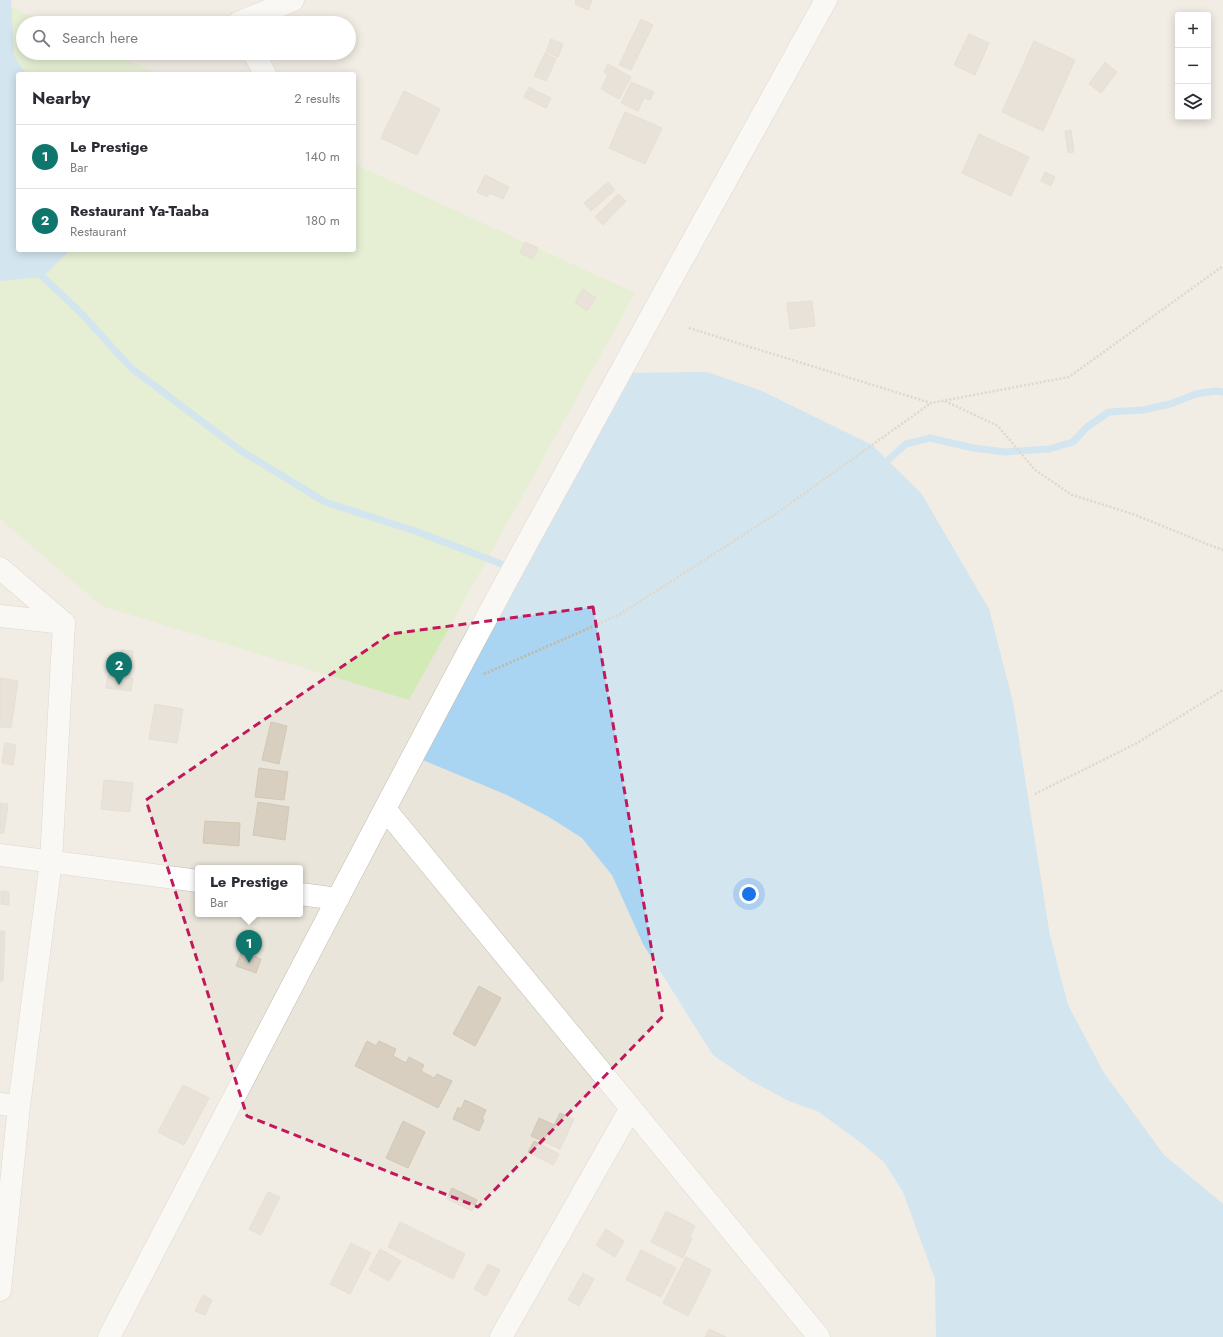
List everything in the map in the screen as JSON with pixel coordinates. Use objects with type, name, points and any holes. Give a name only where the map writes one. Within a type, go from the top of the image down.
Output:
[{"type":"street","points":[[255,16],[293,0]]},
{"type":"street","points":[[109,1337],[448,690],[639,336],[826,0]]},
{"type":"street","points":[[258,60],[264,72]]},
{"type":"street","points":[[0,568],[64,623]]},
{"type":"street","points":[[0,616],[64,623]]},
{"type":"street","points":[[0,1290],[9,1105],[51,861],[64,623]]},
{"type":"street","points":[[385,809],[819,1337]]},
{"type":"street","points":[[0,855],[195,881]]},
{"type":"street","points":[[303,894],[338,899]]},
{"type":"street","points":[[501,1337],[631,1108]]},
{"type":"path","points":[[689,328],[931,403],[1068,377],[1223,266]]},
{"type":"path","points":[[944,401],[998,426],[1035,470],[1072,495],[1134,514],[1223,550]]},
{"type":"path","points":[[448,690],[619,615],[774,515],[931,403]]},
{"type":"path","points":[[1035,794],[1137,743],[1223,690]]},
{"type":"highlighted area","points":[[593,607],[663,1016],[478,1207],[247,1116],[146,800],[390,634]]},
{"type":"shaded area","points":[[0,0],[1223,0],[1223,1337],[0,1337]]},
{"type":"green space","points":[[0,2],[31,16],[16,16],[16,60],[127,60],[154,72],[16,72],[16,252],[356,252],[356,165],[635,293],[409,700],[102,606],[0,519]]},
{"type":"water","points":[[0,0],[11,0],[14,56],[25,72],[16,72],[16,252],[68,252],[43,277],[0,281]]},
{"type":"water","points":[[707,372],[762,391],[872,445],[921,493],[989,609],[1013,702],[1050,936],[1068,1005],[1104,1073],[1164,1155],[1223,1204],[1223,1337],[936,1337],[935,1279],[903,1192],[884,1162],[860,1142],[819,1112],[789,1101],[751,1081],[713,1055],[643,944],[612,875],[582,838],[549,817],[507,795],[413,756],[620,373]]},
{"type":"building","points":[[576,0],[592,1],[588,10],[575,4]]},
{"type":"building","points":[[641,19],[653,25],[631,70],[619,65]]},
{"type":"building","points":[[969,34],[989,43],[975,75],[954,65]]},
{"type":"building","points":[[551,39],[563,44],[558,57],[546,52]]},
{"type":"building","points":[[1034,41],[1075,60],[1043,131],[1002,112]]},
{"type":"building","points":[[545,53],[556,59],[546,81],[534,76]]},
{"type":"building","points":[[1105,62],[1117,72],[1101,93],[1089,84]]},
{"type":"building","points":[[608,64],[631,77],[619,99],[601,89],[608,75],[604,72]]},
{"type":"building","points":[[631,82],[654,92],[650,100],[644,98],[638,111],[621,103]]},
{"type":"building","points":[[529,87],[551,98],[546,108],[524,97]]},
{"type":"building","points":[[404,91],[440,109],[417,155],[381,138]]},
{"type":"building","points":[[625,112],[662,128],[645,164],[609,148]]},
{"type":"building","points":[[1071,130],[1074,152],[1068,153],[1065,131]]},
{"type":"building","points":[[979,134],[1029,157],[1011,196],[962,173]]},
{"type":"building","points":[[1045,172],[1055,177],[1051,186],[1041,181]]},
{"type":"building","points":[[485,175],[509,187],[503,199],[490,193],[487,197],[477,192]]},
{"type":"building","points":[[608,182],[615,190],[591,211],[584,203]]},
{"type":"building","points":[[618,194],[626,201],[603,225],[595,217]]},
{"type":"building","points":[[525,242],[538,248],[533,259],[520,253]]},
{"type":"building","points":[[583,289],[596,298],[587,311],[575,302]]},
{"type":"building","points":[[812,301],[815,326],[790,329],[787,303]]},
{"type":"building","points":[[121,650],[133,651],[130,676],[118,674]]},
{"type":"building","points":[[108,675],[133,678],[131,691],[106,688]]},
{"type":"building","points":[[0,678],[18,681],[11,728],[0,727]]},
{"type":"building","points":[[155,704],[183,709],[177,743],[149,739]]},
{"type":"building","points":[[271,722],[287,726],[279,764],[262,760]]},
{"type":"building","points":[[5,743],[16,745],[13,765],[2,763]]},
{"type":"building","points":[[259,768],[288,772],[284,800],[255,797]]},
{"type":"building","points":[[104,780],[133,783],[130,812],[101,809]]},
{"type":"building","points":[[258,802],[289,807],[285,840],[253,835]]},
{"type":"building","points":[[0,803],[8,804],[4,833],[0,833]]},
{"type":"building","points":[[205,821],[240,823],[239,846],[203,843]]},
{"type":"building","points":[[1,891],[9,892],[9,905],[1,904]]},
{"type":"building","points":[[0,931],[5,931],[3,981],[0,981]]},
{"type":"building","points":[[242,951],[261,959],[256,973],[236,966]]},
{"type":"building","points":[[479,986],[501,998],[475,1046],[453,1034]]},
{"type":"building","points":[[367,1041],[376,1046],[379,1041],[396,1049],[393,1056],[406,1063],[409,1057],[424,1065],[421,1071],[434,1078],[437,1074],[452,1081],[438,1108],[355,1066]]},
{"type":"building","points":[[183,1085],[209,1098],[184,1145],[158,1132]]},
{"type":"building","points":[[465,1100],[486,1110],[482,1119],[484,1120],[479,1131],[453,1119],[458,1107],[461,1109]]},
{"type":"building","points":[[560,1113],[574,1119],[560,1149],[531,1136],[539,1118],[554,1125]]},
{"type":"building","points":[[403,1121],[425,1132],[408,1168],[386,1158]]},
{"type":"building","points":[[534,1141],[559,1154],[553,1165],[528,1152]]},
{"type":"building","points":[[452,1188],[477,1200],[472,1211],[447,1199]]},
{"type":"building","points":[[268,1192],[280,1197],[261,1235],[249,1229]]},
{"type":"building","points":[[666,1211],[695,1226],[690,1237],[692,1238],[683,1258],[651,1242]]},
{"type":"building","points":[[400,1222],[465,1254],[453,1279],[388,1247]]},
{"type":"building","points":[[606,1229],[624,1241],[615,1257],[596,1245]]},
{"type":"building","points":[[351,1243],[371,1253],[350,1294],[330,1284]]},
{"type":"building","points":[[380,1249],[401,1261],[389,1281],[369,1270]]},
{"type":"building","points":[[641,1250],[676,1268],[661,1297],[626,1280]]},
{"type":"building","points":[[686,1257],[711,1270],[688,1316],[663,1303]]},
{"type":"building","points":[[488,1264],[500,1270],[486,1296],[474,1289]]},
{"type":"building","points":[[583,1273],[594,1279],[579,1306],[568,1300]]},
{"type":"building","points":[[203,1295],[212,1300],[205,1315],[195,1311]]},
{"type":"building","points":[[709,1329],[726,1337],[705,1337]]},
{"type":"waterway","points":[[35,272],[43,277],[81,313],[131,368],[240,450],[325,502],[418,532],[504,565]]},
{"type":"waterway","points":[[888,460],[906,444],[930,438],[973,448],[1005,452],[1049,449],[1073,442],[1087,427],[1109,412],[1143,410],[1170,404],[1196,394],[1214,391],[1223,392]]},
{"type":"place","name":"Restaurant Ya-Taaba","points":[[119,685]]},
{"type":"place","name":"Le Prestige","points":[[249,963]]}]
